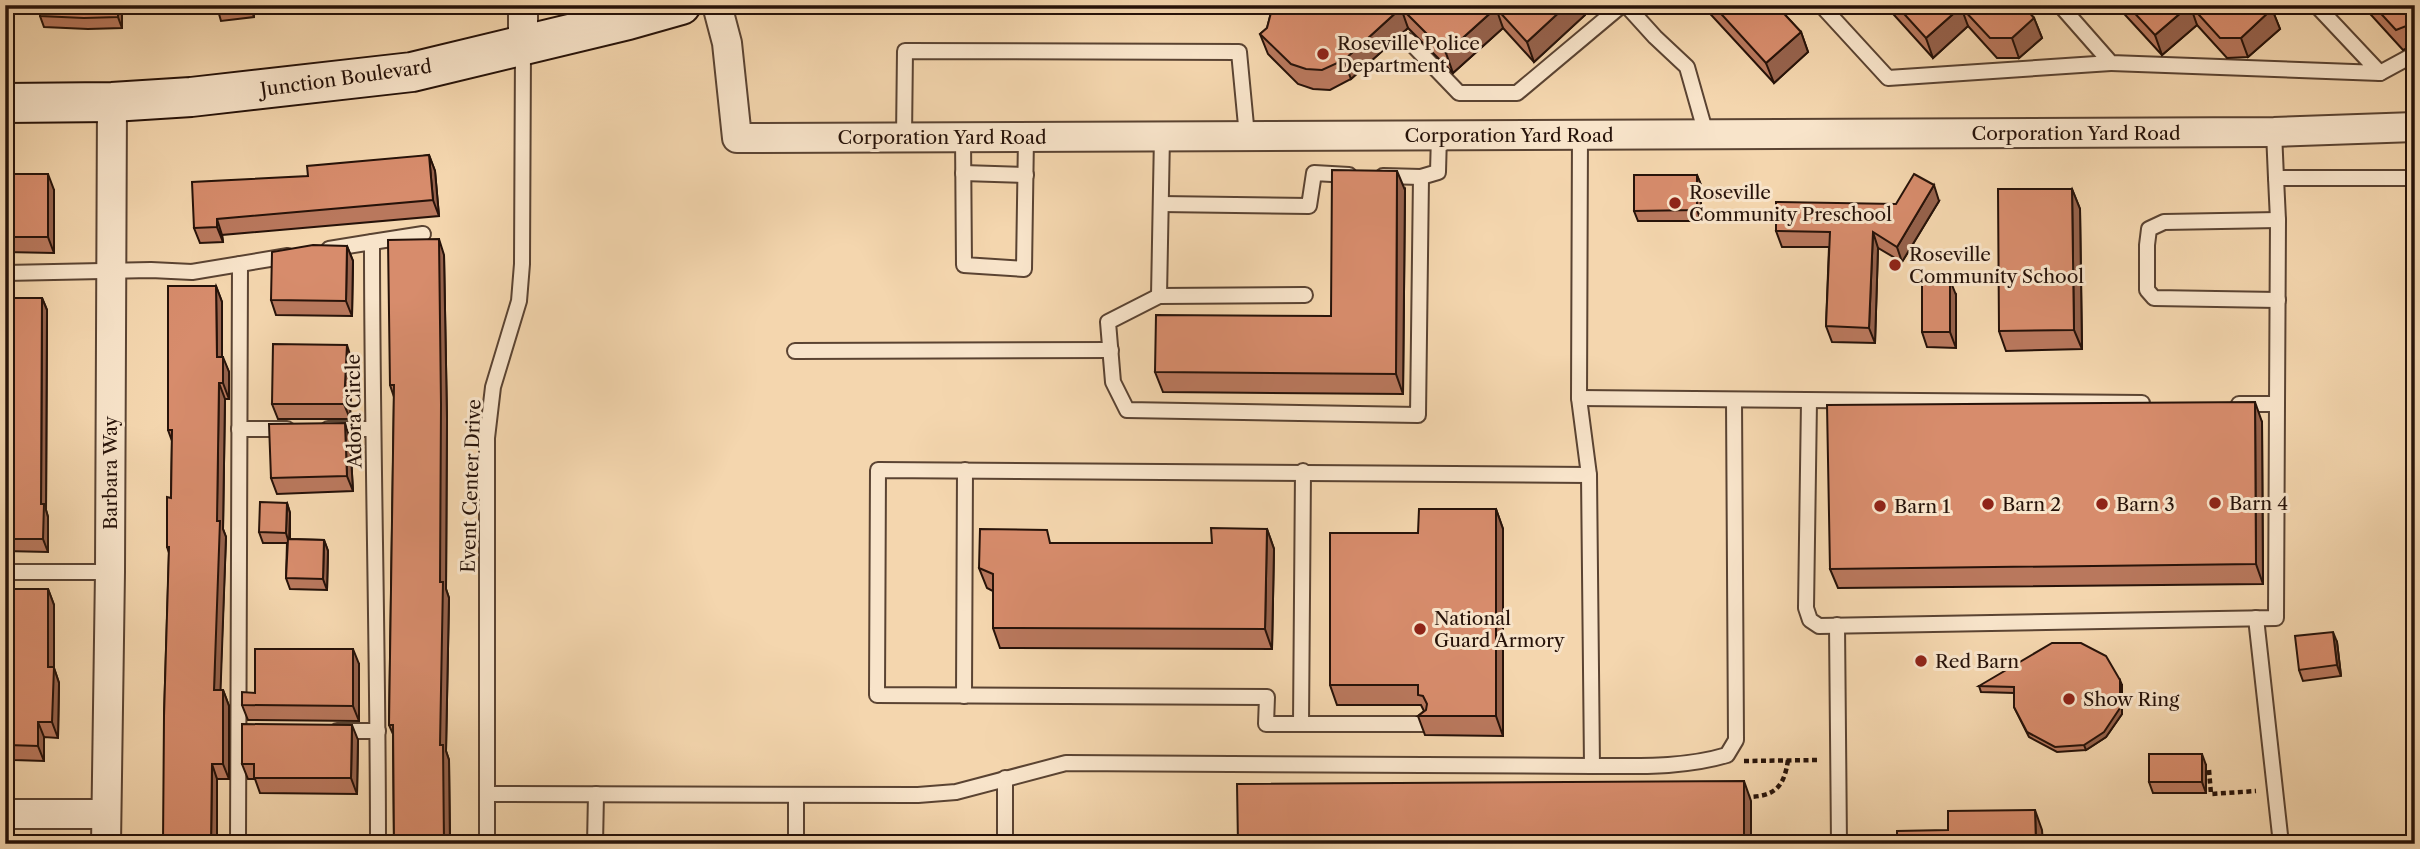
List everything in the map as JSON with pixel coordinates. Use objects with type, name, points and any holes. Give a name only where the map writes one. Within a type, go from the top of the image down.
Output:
[{"type":"main road","name":"Junction Boulevard","points":[[5,103],[111,102],[203,96],[412,72],[681,5]]},
{"type":"street","points":[[523,5],[523,45]]},
{"type":"street","name":"Corporation Yard Road","points":[[716,5],[727,43],[737,138],[2274,132],[2415,127]]},
{"type":"street","name":"Barbara Way","points":[[106,844],[110,572],[111,102]]},
{"type":"street","points":[[5,814],[106,814]]},
{"type":"lane","points":[[1409,41],[1459,93],[1517,93],[1624,5],[1687,67],[1706,134]]},
{"type":"lane","points":[[1821,5],[1888,78],[2111,63],[2380,73],[2415,54]]},
{"type":"lane","points":[[2060,5],[2111,63]]},
{"type":"lane","points":[[2316,5],[2380,73]]},
{"type":"lane","name":"Event Center Drive","points":[[487,844],[487,438],[493,387],[519,302],[522,264],[523,45]]},
{"type":"lane","points":[[904,137],[905,51],[1239,52],[1247,136]]},
{"type":"lane","points":[[1809,401],[1806,608],[1810,620],[1819,626],[2276,618],[2278,220],[2274,132]]},
{"type":"lane","points":[[1580,134],[1579,398],[1589,475],[1592,766]]},
{"type":"lane","points":[[1161,204],[1309,206],[1314,173],[1421,177],[1438,172],[1439,135]]},
{"type":"lane","points":[[1159,296],[1162,136]]},
{"type":"lane","points":[[963,137],[964,265],[1024,269],[1026,137]]},
{"type":"lane","points":[[964,173],[1026,175]]},
{"type":"lane","points":[[1305,295],[1159,296],[1108,322],[1113,382],[1127,410],[1418,415],[1421,177]]},
{"type":"lane","points":[[2276,178],[2415,178]]},
{"type":"lane","points":[[2278,220],[2164,222],[2149,229],[2147,245],[2147,290],[2154,298],[2278,300]]},
{"type":"lane","points":[[5,273],[151,270],[192,272],[422,234]]},
{"type":"lane","name":"Adora Circle","points":[[372,242],[378,844]]},
{"type":"lane","points":[[238,844],[244,730],[239,429],[240,264]]},
{"type":"lane","points":[[794,351],[1111,350]]},
{"type":"lane","points":[[1579,398],[2153,403]]},
{"type":"lane","points":[[487,800],[596,794],[918,795],[957,792],[1066,764],[1592,766],[1666,765],[1709,761],[1727,755],[1736,740],[1734,400]]},
{"type":"lane","points":[[2222,404],[2277,404]]},
{"type":"lane","points":[[239,429],[373,429]]},
{"type":"lane","points":[[1425,724],[1266,724],[1267,697],[877,695],[878,470],[1589,475]]},
{"type":"lane","points":[[964,696],[965,470]]},
{"type":"lane","points":[[1301,724],[1303,471]]},
{"type":"lane","points":[[5,572],[110,572]]},
{"type":"lane","points":[[2256,618],[2281,844]]},
{"type":"lane","points":[[1837,625],[1839,844]]},
{"type":"lane","points":[[327,730],[378,731]]},
{"type":"lane","points":[[1005,778],[1005,844]]},
{"type":"lane","points":[[595,844],[596,794]]},
{"type":"lane","points":[[796,795],[796,844]]},
{"type":"path","points":[[1709,761],[1838,761]]},
{"type":"path","points":[[1734,797],[1767,795],[1782,784],[1788,761]]},
{"type":"path","points":[[2209,770],[2211,794],[2274,789]]},
{"type":"building","points":[[40,5],[118,5],[118,17],[40,16]]},
{"type":"building","points":[[217,5],[250,5],[250,6],[217,11]]},
{"type":"building","points":[[1273,5],[1567,5],[1527,42],[1496,8],[1446,53],[1401,8],[1344,60],[1322,70],[1291,64],[1260,34],[1267,28]]},
{"type":"building","points":[[1713,5],[1776,5],[1801,32],[1766,63]]},
{"type":"building","points":[[1896,5],[2023,5],[2034,18],[2012,38],[1990,38],[1961,7],[1926,38]]},
{"type":"building","points":[[2127,5],[2190,5],[2155,35]]},
{"type":"building","points":[[2190,5],[2269,5],[2272,9],[2241,38],[2220,38]]},
{"type":"building","points":[[2373,5],[2415,5],[2415,20],[2396,30]]},
{"type":"building","points":[[429,155],[433,200],[217,219],[217,227],[194,228],[192,182],[308,176],[307,166]]},
{"type":"building","points":[[1332,170],[1397,171],[1396,374],[1155,372],[1156,315],[1331,316]]},
{"type":"building","points":[[5,174],[48,174],[48,237],[5,237]]},
{"type":"building","points":[[1914,174],[1934,185],[1897,247],[1873,232],[1869,328],[1826,326],[1830,232],[1776,231],[1776,202],[1896,204]]},
{"type":"building","points":[[1634,175],[1697,175],[1697,210],[1634,211]]},
{"type":"building","points":[[1998,189],[2072,189],[2074,330],[1999,331]]},
{"type":"building","points":[[439,239],[440,582],[443,582],[440,745],[443,745],[444,844],[394,844],[393,725],[389,725],[394,385],[390,385],[388,240]]},
{"type":"building","points":[[313,245],[347,246],[346,301],[271,300],[272,252]]},
{"type":"building","points":[[1922,280],[1950,280],[1950,332],[1922,332]]},
{"type":"building","points":[[168,286],[216,286],[217,357],[223,357],[223,383],[219,383],[217,521],[220,521],[214,690],[223,690],[223,764],[212,764],[211,844],[163,844],[169,547],[167,497],[171,498],[172,430],[168,430]]},
{"type":"building","points":[[5,298],[42,298],[43,539],[5,539]]},
{"type":"building","points":[[273,344],[347,345],[344,404],[272,404]]},
{"type":"building","points":[[2255,402],[2256,564],[1830,569],[1827,405]]},
{"type":"building","points":[[345,423],[347,476],[271,478],[269,424]]},
{"type":"building","points":[[260,502],[287,503],[286,533],[259,532]]},
{"type":"building","name":"National Guard Armory","points":[[1419,509],[1496,509],[1496,716],[1418,716],[1426,710],[1427,704],[1423,696],[1418,695],[1418,685],[1330,685],[1330,533],[1418,533]]},
{"type":"building","points":[[1211,528],[1267,529],[1265,629],[993,628],[993,574],[979,568],[980,529],[1047,530],[1050,543],[1212,543]]},
{"type":"building","points":[[288,539],[324,540],[323,579],[286,578]]},
{"type":"building","points":[[5,582],[11,583],[11,589],[48,589],[48,667],[54,667],[52,722],[38,722],[38,746],[8,745],[8,732],[5,732]]},
{"type":"building","points":[[2333,632],[2337,665],[2299,670],[2295,636]]},
{"type":"building","name":"Show Ring","points":[[2052,643],[2081,643],[2106,656],[2120,680],[2120,708],[2104,732],[2084,745],[2055,747],[2027,732],[2014,707],[2014,687],[1979,686]]},
{"type":"building","points":[[255,649],[353,649],[353,706],[242,705],[242,692],[255,693]]},
{"type":"building","points":[[242,724],[352,725],[351,778],[254,778],[254,764],[242,764]]},
{"type":"building","points":[[2149,754],[2202,754],[2202,782],[2149,782]]},
{"type":"building","points":[[1744,781],[1744,844],[1238,844],[1237,784]]},
{"type":"building","points":[[2035,810],[2036,844],[1897,844],[1897,831],[1948,830],[1948,811]]},
{"type":"building","points":[[353,835],[353,844],[254,844],[254,836]]},
{"type":"place","name":"Roseville Police Department","points":[[1323,54]]},
{"type":"place","name":"Roseville Community Preschool","points":[[1675,203]]},
{"type":"place","name":"Roseville Community School","points":[[1895,265]]},
{"type":"place","name":"Barn 4","points":[[2215,503]]},
{"type":"place","name":"Barn 2","points":[[1988,504]]},
{"type":"place","name":"Barn 3","points":[[2102,504]]},
{"type":"place","name":"Barn 1","points":[[1880,506]]},
{"type":"place","name":"National Guard Armory","points":[[1420,629]]},
{"type":"place","name":"Red Barn","points":[[1921,661]]},
{"type":"place","name":"Show Ring","points":[[2069,699]]}]
